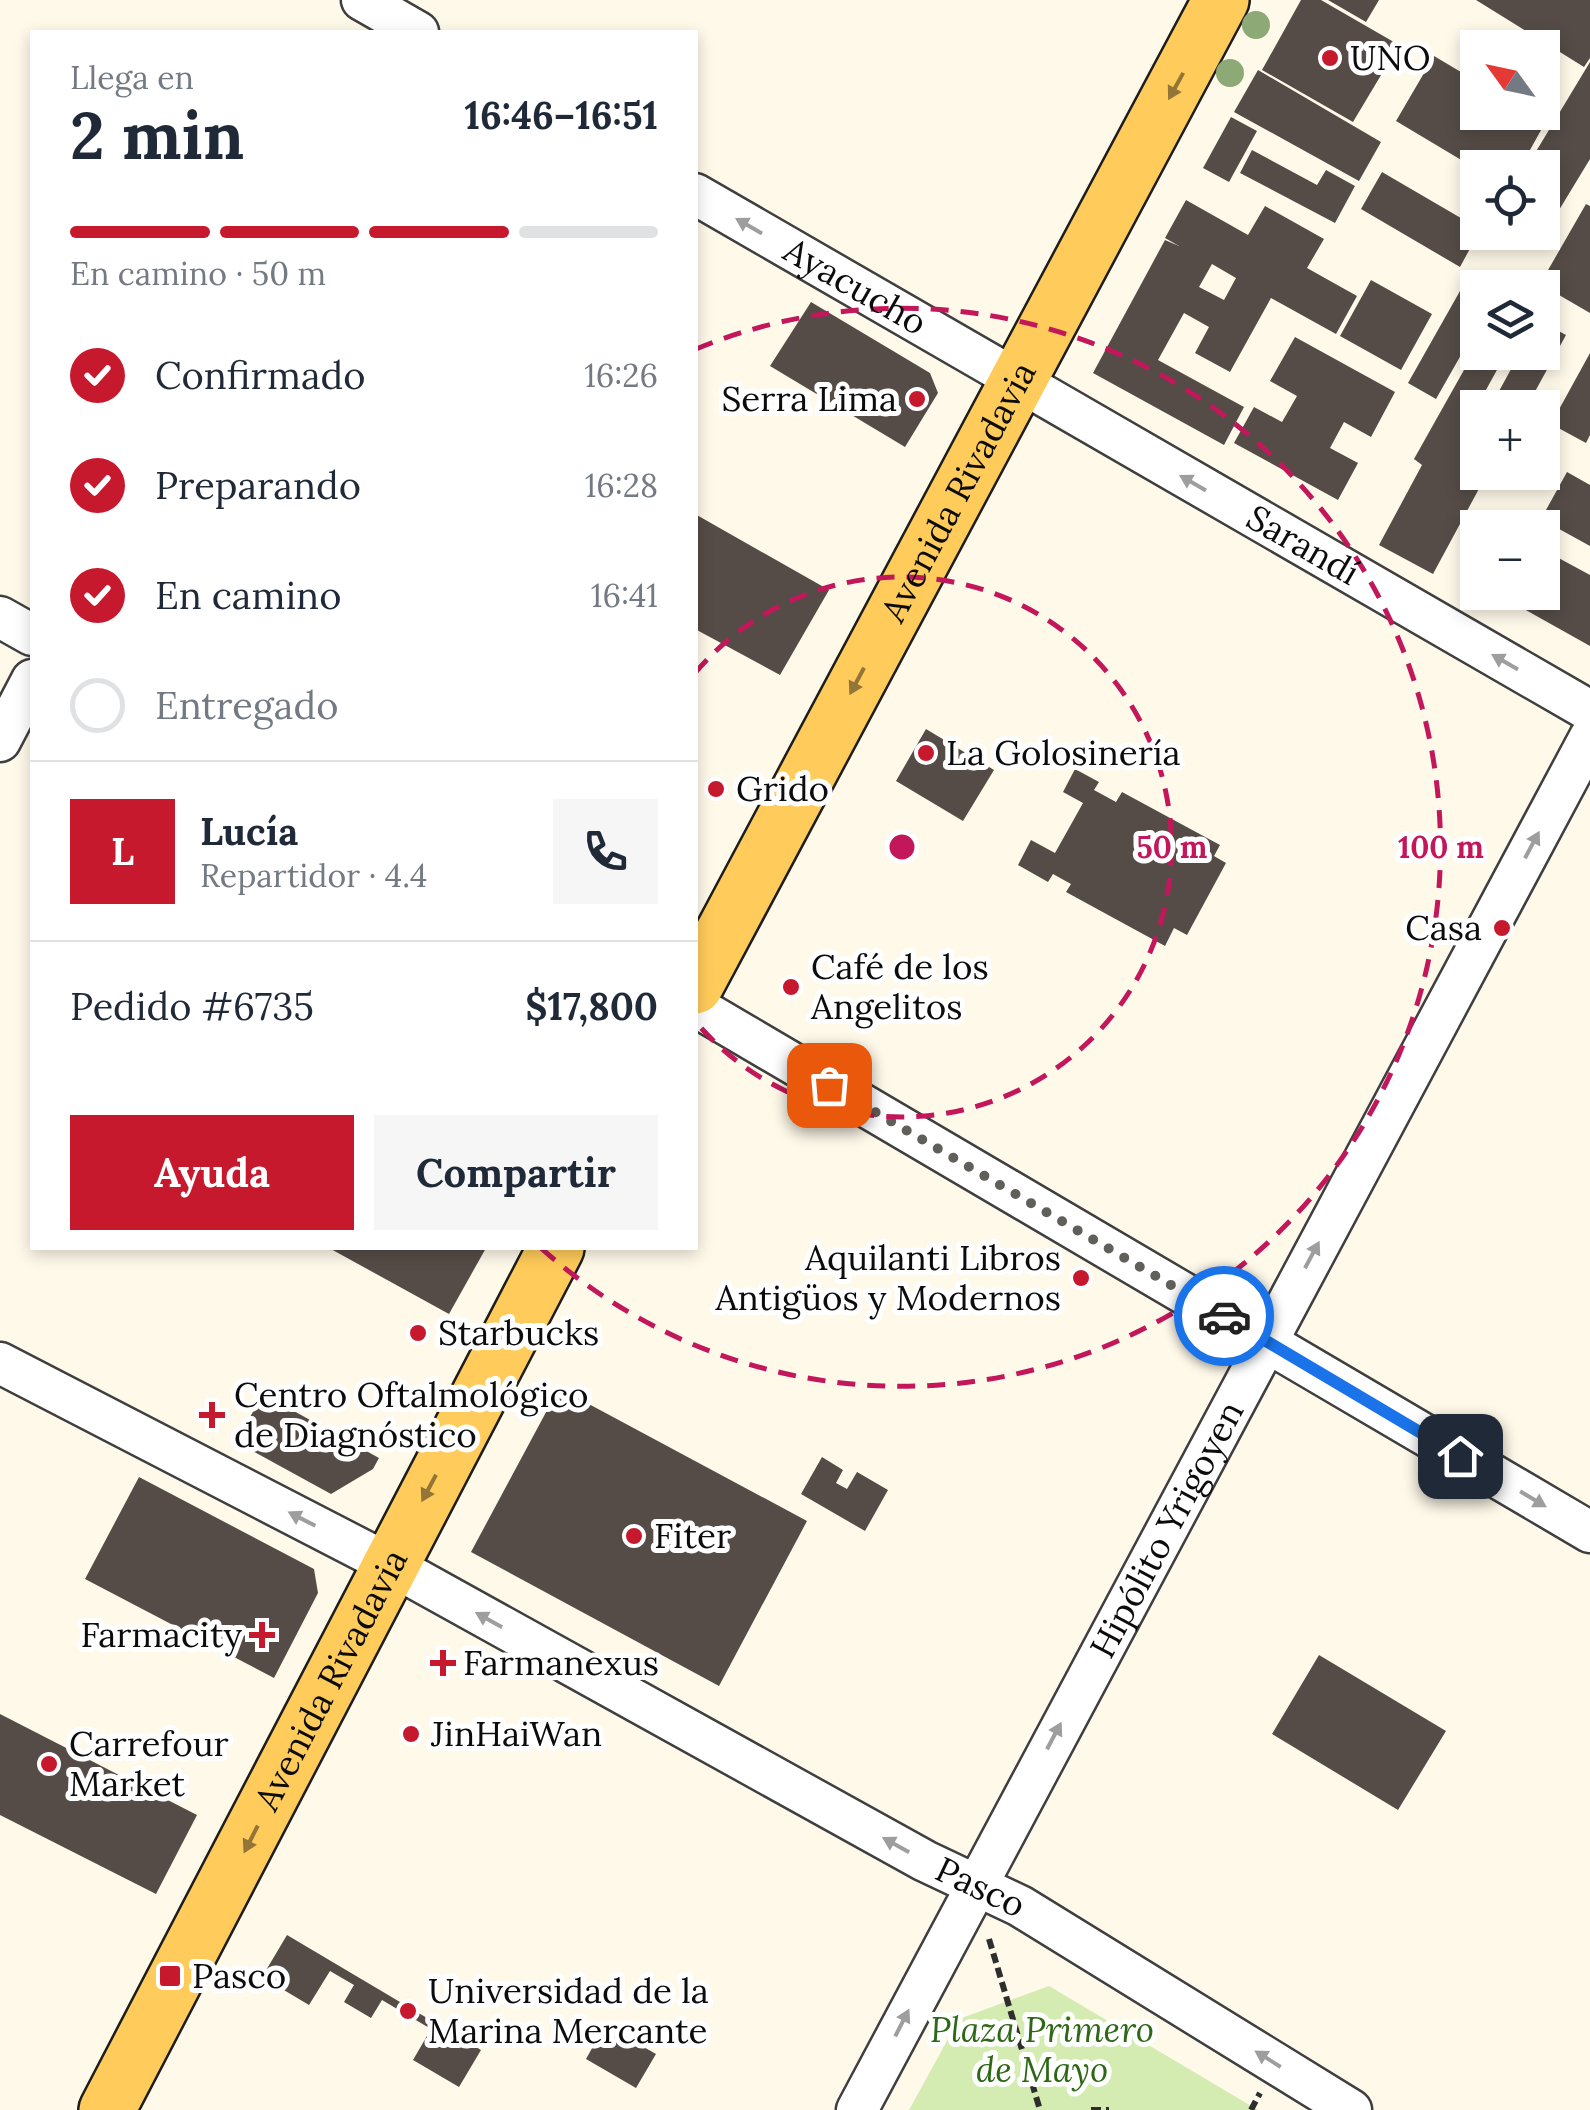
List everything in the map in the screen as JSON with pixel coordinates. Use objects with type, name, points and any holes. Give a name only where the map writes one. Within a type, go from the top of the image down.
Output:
[{"type":"main road","name":"Avenida Rivadavia","points":[[698,980],[1015,380],[1222,0]]},
{"type":"main road","name":"Avenida Rivadavia","points":[[106,2110],[246,1851],[389,1564],[555,1250]]},
{"type":"street","points":[[377,11],[414,30]]},
{"type":"street","name":"Ayacucho","points":[[698,196],[1015,380]]},
{"type":"street","name":"Sarandí","points":[[1015,380],[1590,711]]},
{"type":"street","points":[[0,617],[30,634]]},
{"type":"street","points":[[0,741],[30,684]]},
{"type":"street","name":"Hipólito Yrigoyen","points":[[857,2110],[973,1886],[1590,737]]},
{"type":"street","points":[[698,1008],[1590,1532]]},
{"type":"street","name":"Pasco","points":[[0,1363],[389,1564],[973,1886],[1020,1906],[1351,2110]]},
{"type":"path","points":[[973,1886],[1040,2110]]},
{"type":"path","points":[[1091,2110],[1109,2110]]},
{"type":"green space","name":"Plaza Primero de Mayo","points":[[1049,1986],[1258,2110],[909,2110],[959,2019]]},
{"type":"building","name":"UNO","points":[[1301,0],[1321,0],[1399,45],[1353,122],[1262,70]]},
{"type":"building","points":[[1328,0],[1379,0],[1366,22]]},
{"type":"building","points":[[1476,0],[1590,0],[1590,58],[1584,67],[1560,52],[1560,30],[1524,30]]},
{"type":"building","points":[[1434,56],[1460,71],[1460,130],[1541,130],[1530,150],[1460,150],[1460,159],[1396,121]]},
{"type":"building","points":[[1590,62],[1590,159],[1560,208],[1560,150],[1537,150],[1549,130],[1560,130],[1560,112]]},
{"type":"building","points":[[1258,70],[1381,142],[1359,181],[1234,112]]},
{"type":"building","points":[[1231,117],[1257,131],[1229,182],[1203,168]]},
{"type":"building","points":[[1252,150],[1317,185],[1326,170],[1355,186],[1335,223],[1240,173]]},
{"type":"building","points":[[1382,172],[1460,218],[1460,250],[1469,250],[1460,267],[1361,209]]},
{"type":"building","points":[[1186,200],[1248,235],[1265,206],[1324,239],[1307,268],[1357,296],[1336,334],[1271,298],[1230,372],[1195,353],[1209,327],[1184,313],[1158,360],[1244,407],[1224,445],[1093,373],[1165,240],[1179,246],[1165,238]],"holes":[[[1212,264],[1236,278],[1224,300],[1199,287]]]},
{"type":"building","points":[[1586,204],[1590,206],[1590,313],[1560,296],[1560,270],[1548,270]]},
{"type":"building","points":[[1371,280],[1432,314],[1401,370],[1340,336]]},
{"type":"building","points":[[1460,291],[1460,357],[1436,399],[1408,383]]},
{"type":"building","points":[[811,302],[930,373],[938,393],[905,447],[770,366]]},
{"type":"building","points":[[1295,337],[1395,392],[1371,437],[1344,422],[1330,448],[1358,463],[1338,500],[1234,443],[1254,407],[1282,422],[1297,396],[1270,381]]},
{"type":"building","points":[[1590,353],[1590,435],[1586,443],[1560,429],[1560,408]]},
{"type":"building","points":[[1464,370],[1497,370],[1486,390],[1460,390],[1460,490],[1478,490],[1468,510],[1460,510],[1460,524],[1433,574],[1379,545],[1422,465],[1414,459]]},
{"type":"building","points":[[1511,370],[1547,370],[1536,390],[1500,390]]},
{"type":"building","points":[[1567,472],[1590,485],[1590,546],[1560,529],[1560,510],[1546,510]]},
{"type":"building","points":[[698,516],[829,590],[780,675],[698,631]]},
{"type":"building","points":[[1560,559],[1590,575],[1590,646],[1526,610],[1560,610]]},
{"type":"building","points":[[926,729],[994,770],[963,821],[896,781]]},
{"type":"building","points":[[1075,769],[1099,782],[1094,790],[1116,802],[1122,792],[1220,845],[1214,856],[1226,863],[1187,935],[1174,928],[1165,946],[1066,892],[1071,884],[1053,874],[1048,882],[1018,865],[1031,840],[1055,853],[1083,803],[1063,792]]},
{"type":"building","points":[[333,1250],[485,1250],[449,1314]]},
{"type":"building","points":[[559,1388],[807,1521],[719,1686],[471,1552]]},
{"type":"building","points":[[263,1394],[379,1458],[373,1469],[331,1494],[236,1442]]},
{"type":"building","points":[[822,1457],[843,1470],[836,1483],[847,1489],[857,1472],[888,1490],[865,1531],[801,1494]]},
{"type":"building","points":[[139,1477],[314,1569],[318,1593],[274,1678],[85,1579]]},
{"type":"building","points":[[1319,1655],[1446,1731],[1398,1810],[1272,1734]]},
{"type":"building","name":"Carrefour Market","points":[[0,1714],[197,1815],[156,1894],[0,1815]]},
{"type":"building","name":"Universidad de la Marina Mercante","points":[[287,1935],[481,2050],[459,2087],[413,2060],[431,2029],[382,2000],[371,2018],[344,2002],[354,1985],[330,1971],[309,2005],[262,1977]]},
{"type":"building","points":[[605,2025],[656,2054],[636,2088],[586,2059]]},
{"type":"way so far","points":[[829,1085],[1224,1316]]},
{"type":"place","name":"UNO","points":[[1330,58]]},
{"type":"place","name":"Serra Lima","points":[[917,399]]},
{"type":"place","name":"La Golosinería","points":[[926,753]]},
{"type":"place","name":"Grido","points":[[716,789]]},
{"type":"place","name":"Casa","points":[[1502,928]]},
{"type":"place","name":"Café de los Angelitos","points":[[791,987]]},
{"type":"place","name":"Aquilanti Libros Antigüos y Modernos","points":[[1081,1278]]},
{"type":"place","name":"Starbucks","points":[[418,1333]]},
{"type":"place","name":"Centro Oftalmológico de Diagnóstico","points":[[212,1415]]},
{"type":"place","name":"Fiter","points":[[634,1536]]},
{"type":"place","name":"Farmacity","points":[[262,1635]]},
{"type":"place","name":"Farmanexus","points":[[443,1663]]},
{"type":"place","name":"JinHaiWan","points":[[411,1734]]},
{"type":"place","name":"Carrefour Market","points":[[49,1764]]},
{"type":"place","name":"Pasco","points":[[170,1976]]},
{"type":"place","name":"Universidad de la Marina Mercante","points":[[408,2011]]},
{"type":"route","points":[[1224,1316],[1460,1456]]}]
